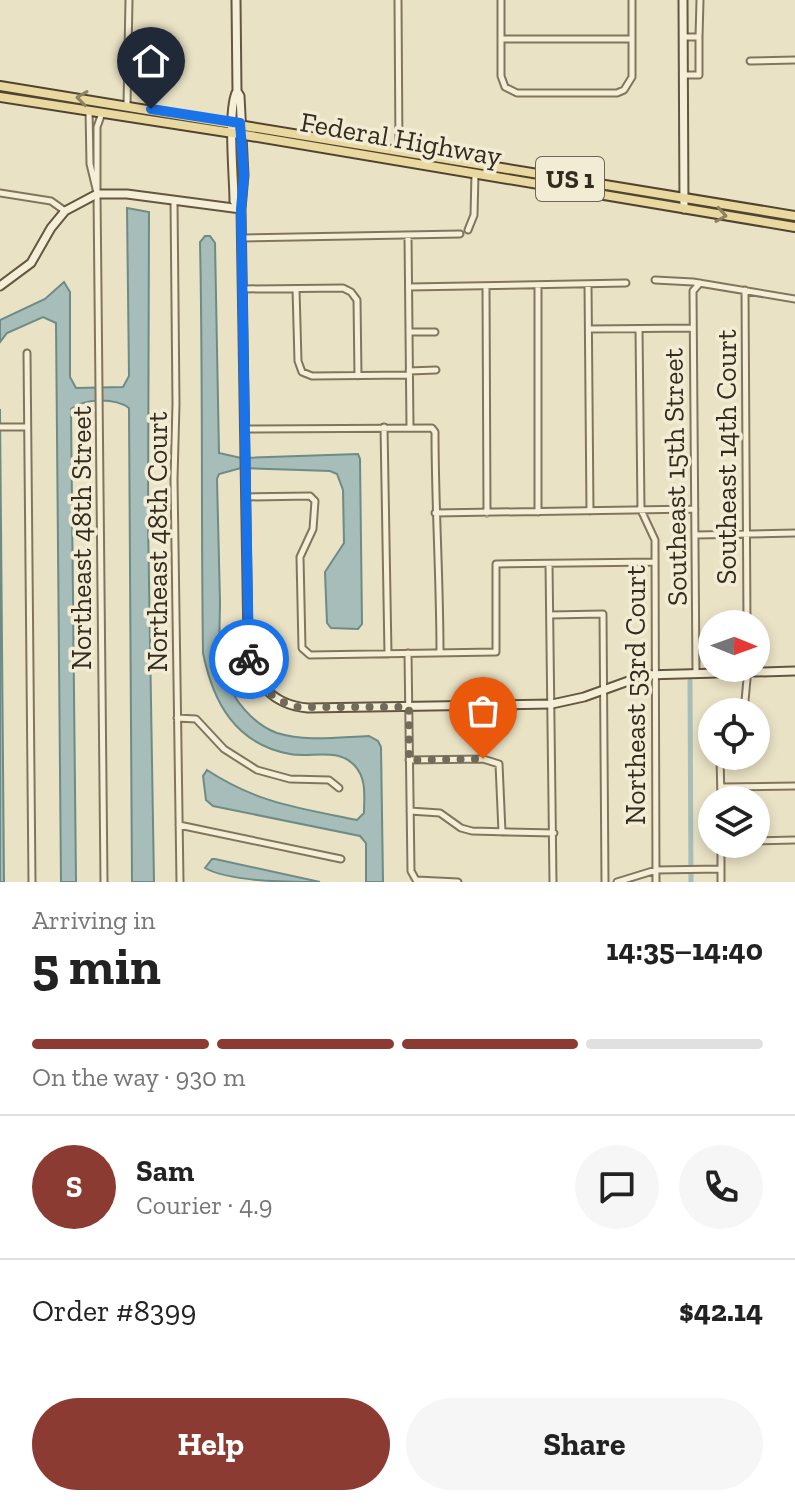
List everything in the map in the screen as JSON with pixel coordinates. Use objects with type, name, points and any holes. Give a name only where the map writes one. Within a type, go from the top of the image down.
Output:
[{"type":"main road","name":"Federal Highway","points":[[0,86],[795,216]]},
{"type":"main road","name":"Federal Highway","points":[[0,97],[794,227]]},
{"type":"main road","points":[[106,112],[127,105]]},
{"type":"main road","points":[[376,157],[399,150]]},
{"type":"main road","points":[[420,165],[426,158],[435,156]]},
{"type":"main road","points":[[475,174],[496,166]]},
{"type":"main road","points":[[558,188],[576,180]]},
{"type":"main road","points":[[580,191],[599,184]]},
{"type":"street","points":[[127,105],[129,0]]},
{"type":"street","points":[[236,0],[234,201],[241,209],[250,663],[254,673],[267,692],[285,704],[297,707],[552,704],[584,697],[634,678],[696,673]]},
{"type":"street","points":[[398,0],[399,150]]},
{"type":"street","points":[[501,0],[501,76],[505,87],[517,93],[617,93],[630,86],[632,0]]},
{"type":"street","points":[[683,0],[684,209]]},
{"type":"street","points":[[683,75],[699,75],[700,0]]},
{"type":"street","points":[[683,37],[699,37]]},
{"type":"street","points":[[501,39],[632,39]]},
{"type":"street","points":[[750,61],[795,60]]},
{"type":"street","name":"Northeast 48th Street","points":[[89,110],[90,164],[97,194]]},
{"type":"street","name":"Northeast 48th Street","points":[[104,882],[97,127],[106,112]]},
{"type":"street","points":[[468,230],[474,215],[475,174]]},
{"type":"street","points":[[0,193],[51,201],[65,211]]},
{"type":"street","points":[[0,286],[31,263],[51,228],[65,211],[97,194],[127,194],[241,209]]},
{"type":"street","name":"Northeast 48th Court","points":[[174,201],[174,479],[180,882]]},
{"type":"street","points":[[242,238],[460,234]]},
{"type":"street","points":[[408,236],[410,426]]},
{"type":"street","points":[[655,280],[696,283],[795,299]]},
{"type":"street","points":[[409,287],[626,283]]},
{"type":"street","name":"Southeast 15th Street","points":[[696,283],[693,291],[696,673]]},
{"type":"street","points":[[588,284],[590,511]]},
{"type":"street","points":[[486,286],[487,513]]},
{"type":"street","points":[[538,286],[538,512]]},
{"type":"street","points":[[243,289],[343,288],[351,292],[357,300],[358,376]]},
{"type":"street","points":[[296,289],[298,361],[302,372],[312,376],[358,376],[436,370]]},
{"type":"street","name":"Southeast 14th Court","points":[[745,290],[747,610]]},
{"type":"street","points":[[589,329],[693,328]]},
{"type":"street","name":"Northeast 53rd Court","points":[[639,329],[641,510],[653,533],[655,562],[656,882]]},
{"type":"street","points":[[409,332],[435,332]]},
{"type":"street","points":[[27,353],[32,882]]},
{"type":"street","points":[[245,429],[427,426],[435,432],[440,653]]},
{"type":"street","points":[[1,427],[27,427]]},
{"type":"street","points":[[384,427],[388,654]]},
{"type":"street","points":[[246,497],[313,497],[315,521],[300,557],[302,648],[310,655],[496,652],[496,564],[655,562]]},
{"type":"street","points":[[435,513],[695,509]]},
{"type":"street","points":[[696,535],[795,533]]},
{"type":"street","points":[[549,564],[553,882]]},
{"type":"street","points":[[550,615],[603,614],[605,882]]},
{"type":"street","points":[[408,653],[413,876],[422,881],[458,882]]},
{"type":"street","points":[[770,670],[795,671]]},
{"type":"street","points":[[177,718],[196,719],[224,749],[257,770],[290,779],[329,780],[339,788]]},
{"type":"street","points":[[409,760],[483,759],[499,764],[502,832]]},
{"type":"street","points":[[770,786],[795,786]]},
{"type":"street","points":[[410,811],[440,813],[461,828],[472,831],[554,833]]},
{"type":"street","points":[[179,825],[341,859]]},
{"type":"street","points":[[770,841],[795,840]]},
{"type":"street","points":[[721,858],[721,882]]},
{"type":"street","points":[[617,882],[656,870],[721,869]]},
{"type":"water","points":[[127,208],[149,212],[148,521],[154,882],[132,882],[129,408],[116,402],[100,401],[71,409],[76,882],[61,882],[56,323],[43,317],[7,333],[0,342],[0,320],[45,299],[64,282],[70,292],[70,377],[76,388],[123,387],[129,376]]},
{"type":"water","points":[[205,236],[210,236],[215,243],[219,453],[241,458],[358,454],[360,459],[362,624],[358,629],[331,628],[327,623],[325,572],[344,543],[343,490],[337,474],[330,471],[241,468],[219,474],[222,667],[239,702],[268,729],[300,737],[369,736],[378,741],[381,747],[383,882],[366,882],[366,843],[360,836],[213,806],[206,800],[203,776],[207,770],[243,790],[279,803],[357,820],[364,813],[363,782],[355,766],[333,755],[290,754],[255,741],[241,731],[220,704],[207,671],[203,653],[200,242]]},
{"type":"water","points":[[0,409],[4,882],[0,882]]},
{"type":"water","points":[[212,859],[320,882],[229,876],[205,868]]},
{"type":"waterway","points":[[690,681],[691,882]]},
{"type":"way so far","points":[[249,659],[260,684],[285,704],[308,708],[409,707],[409,760],[483,759]]},
{"type":"route","points":[[151,109],[240,123],[244,175],[241,209],[249,659]]}]
